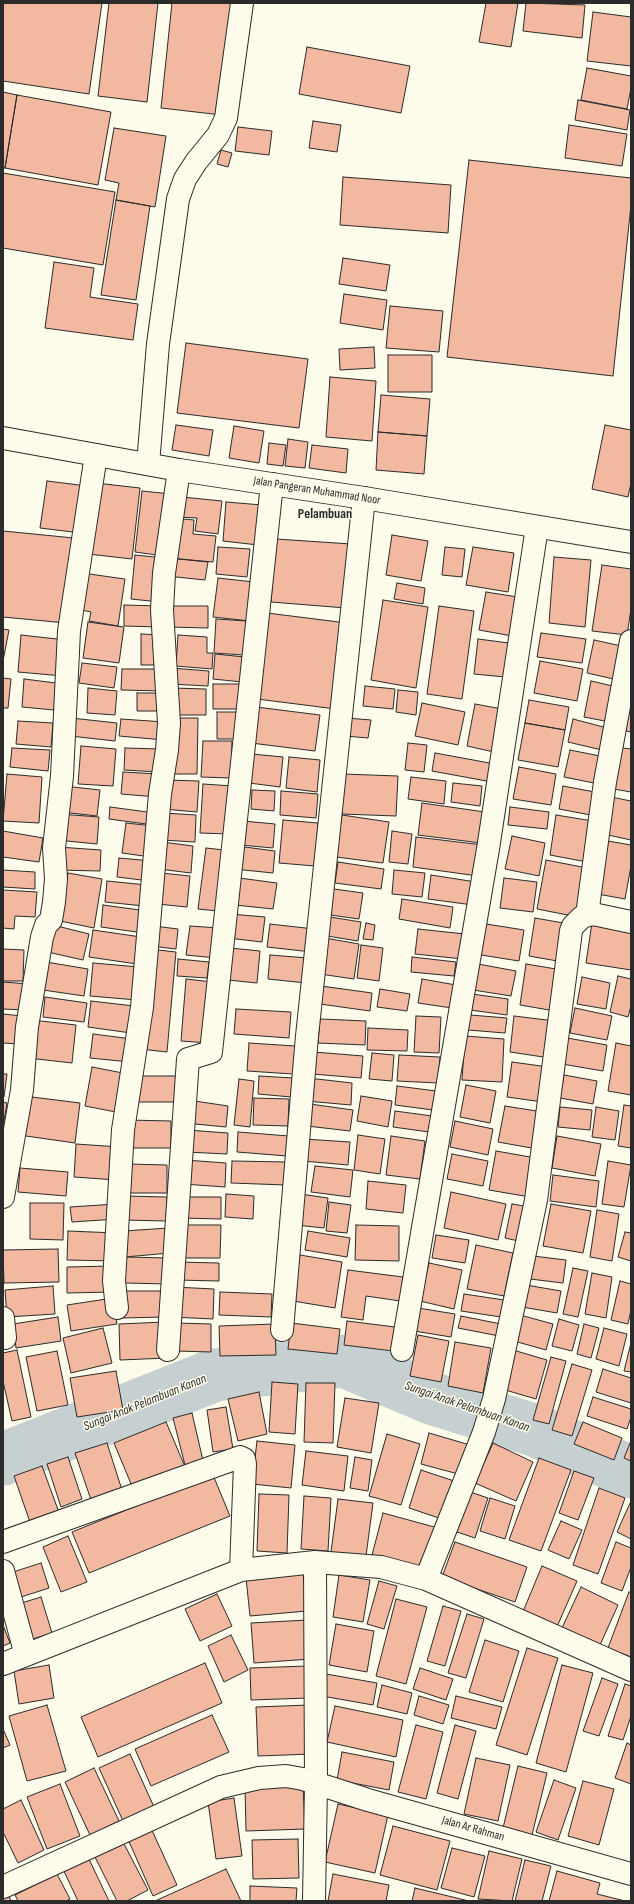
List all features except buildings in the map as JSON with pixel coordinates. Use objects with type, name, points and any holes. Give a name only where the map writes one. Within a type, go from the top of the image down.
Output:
[{"type":"street","points":[[148,464],[158,344],[178,199],[185,179],[196,162],[218,135],[226,118],[242,3]]},
{"type":"street","name":"Jalan Pangeran Muhammad Noor","points":[[3,438],[179,470],[364,498],[631,542]]},
{"type":"street","points":[[3,1198],[22,1090],[27,1027],[42,937],[46,924],[51,920],[54,902],[54,848],[62,776],[69,630],[96,455]]},
{"type":"street","points":[[117,1308],[114,1281],[123,1130],[142,1007],[160,794],[168,729],[167,681],[162,610],[167,552],[179,470]]},
{"type":"street","points":[[168,1350],[188,1059],[211,1052],[272,484]]},
{"type":"street","points":[[282,1330],[307,1036],[364,498]]},
{"type":"street","points":[[402,1350],[488,849],[537,527]]},
{"type":"street","points":[[587,915],[605,782],[631,641]]},
{"type":"street","points":[[426,1579],[484,1432],[494,1399],[536,1200],[571,931],[577,921],[587,915],[593,914],[610,916],[631,922]]},
{"type":"street","points":[[3,1542],[240,1458],[244,1459],[246,1464],[241,1570]]},
{"type":"street","points":[[314,1901],[316,1784],[315,1562]]},
{"type":"street","points":[[3,1664],[241,1570],[315,1562],[382,1567],[426,1579],[631,1670]]},
{"type":"street","points":[[3,1571],[26,1655]]},
{"type":"street","name":"Jalan Ar Rahman","points":[[3,1887],[222,1787],[259,1778],[286,1776],[303,1779],[631,1874]]},
{"type":"waterway","name":"Sungai Anak Pelambuan Kanan","points":[[3,1459],[215,1375],[344,1361],[434,1399],[534,1430],[631,1472]]},
{"type":"district","name":"Pelambuan","points":[[325,514]]}]
